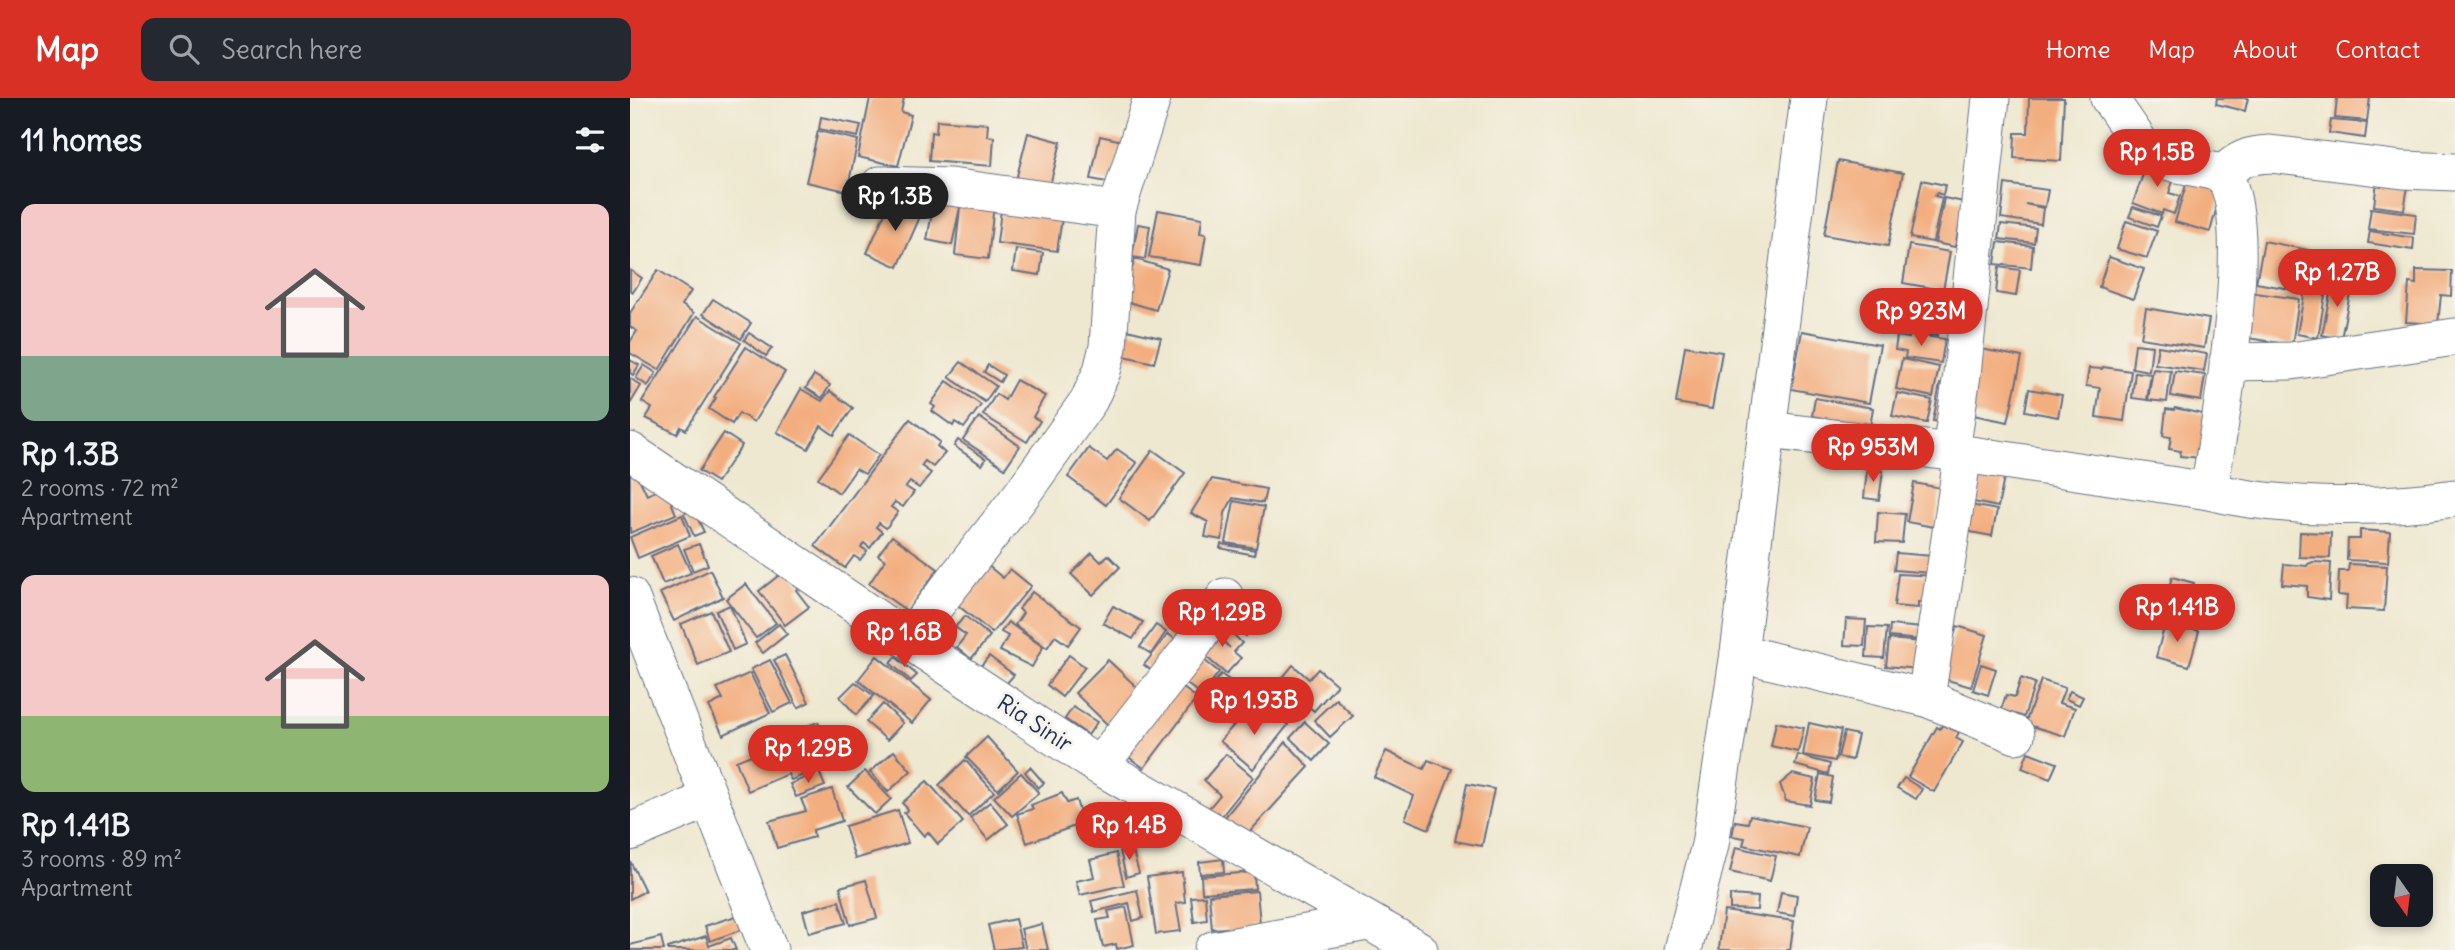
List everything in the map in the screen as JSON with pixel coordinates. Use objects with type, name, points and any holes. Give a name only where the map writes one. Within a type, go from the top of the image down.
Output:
[{"type":"street","points":[[908,640],[1019,498],[1089,400],[1102,372],[1108,347],[1117,209],[1152,98]]},
{"type":"street","points":[[1683,950],[1710,845],[1739,653],[1809,98]]},
{"type":"street","points":[[1926,698],[1957,452],[1962,374],[1991,98]]},
{"type":"street","points":[[2109,98],[2150,154],[2222,174],[2231,193],[2238,253],[2228,362],[2209,491]]},
{"type":"street","points":[[2222,174],[2234,162],[2250,155],[2270,154],[2403,170],[2455,172]]},
{"type":"street","points":[[880,185],[950,187],[1117,209]]},
{"type":"street","points":[[2228,362],[2291,361],[2455,337]]},
{"type":"street","points":[[1768,430],[1957,452],[2209,491],[2236,498],[2332,506],[2455,498]]},
{"type":"street","name":"Ria Sinir","points":[[630,451],[908,640],[1099,765],[1419,950]]},
{"type":"street","points":[[630,596],[769,950]]},
{"type":"street","points":[[1099,765],[1188,653],[1225,597]]},
{"type":"street","points":[[1739,653],[1926,698],[2016,735]]},
{"type":"street","points":[[630,832],[709,799]]},
{"type":"street","points":[[1213,950],[1367,922]]},
{"type":"building","points":[[870,98],[904,98],[901,112],[911,115],[898,166],[858,157]]},
{"type":"building","points":[[2029,98],[2064,98],[2061,161],[2014,158],[2015,133],[2028,133]]},
{"type":"building","points":[[2217,98],[2248,98],[2245,111],[2216,104]]},
{"type":"building","points":[[2337,98],[2370,98],[2367,121],[2335,118]]},
{"type":"building","points":[[821,117],[861,125],[858,137],[819,129]]},
{"type":"building","points":[[937,120],[988,124],[987,136],[994,137],[992,166],[929,161],[931,132],[936,133]]},
{"type":"building","points":[[2331,120],[2367,123],[2365,138],[2329,133]]},
{"type":"building","points":[[818,131],[858,140],[847,191],[806,182]]},
{"type":"building","points":[[1028,133],[1061,142],[1049,189],[1016,180]]},
{"type":"building","points":[[1100,136],[1127,142],[1117,184],[1091,179]]},
{"type":"building","points":[[2148,160],[2177,170],[2169,193],[2180,196],[2174,214],[2163,210],[2162,214],[2133,203]]},
{"type":"building","points":[[1838,161],[1903,173],[1888,246],[1824,235]]},
{"type":"building","points":[[2190,171],[2224,181],[2210,232],[2175,222]]},
{"type":"building","points":[[1922,180],[1945,185],[1943,195],[1937,193],[1935,196],[1942,198],[1933,242],[1910,238]]},
{"type":"building","points":[[2377,181],[2408,186],[2404,210],[2374,206]]},
{"type":"building","points":[[2005,184],[2048,190],[2045,207],[2025,204],[2043,208],[2041,224],[2001,218]]},
{"type":"building","points":[[935,196],[994,205],[988,259],[955,255],[960,207],[952,245],[927,240]]},
{"type":"building","points":[[1944,198],[1964,202],[1955,247],[1935,243]]},
{"type":"building","points":[[891,199],[922,212],[898,267],[867,253]]},
{"type":"building","points":[[2133,207],[2161,216],[2157,227],[2129,217]]},
{"type":"building","points":[[2371,208],[2416,214],[2414,234],[2368,229]]},
{"type":"building","points":[[1001,210],[1062,218],[1057,251],[997,243]]},
{"type":"building","points":[[1158,210],[1202,218],[1200,233],[1206,234],[1201,265],[1149,257]]},
{"type":"building","points":[[2126,221],[2157,231],[2147,258],[2117,249]]},
{"type":"building","points":[[1138,224],[1150,226],[1145,259],[1132,257]]},
{"type":"building","points":[[2001,224],[2036,228],[2034,243],[1999,239]]},
{"type":"building","points":[[2370,231],[2414,238],[2413,250],[2368,243]]},
{"type":"building","points":[[2264,241],[2308,250],[2301,291],[2256,283]]},
{"type":"building","points":[[1998,242],[2033,246],[2031,268],[1995,264]]},
{"type":"building","points":[[1909,245],[1950,252],[1943,290],[1903,283]]},
{"type":"building","points":[[1016,249],[1043,253],[1040,275],[1013,271]]},
{"type":"building","points":[[2109,257],[2144,269],[2133,299],[2099,287]]},
{"type":"building","points":[[1135,259],[1168,269],[1156,310],[1122,300]]},
{"type":"building","points":[[1999,267],[2020,270],[2016,296],[1996,293]]},
{"type":"building","points":[[630,270],[642,278],[633,292],[630,290]]},
{"type":"building","points":[[658,270],[691,291],[682,305],[694,313],[659,370],[630,353],[630,342],[637,331],[630,327],[630,313]]},
{"type":"building","points":[[2416,270],[2452,271],[2451,296],[2441,295],[2438,324],[2406,322],[2409,283],[2416,284]]},
{"type":"building","points":[[2308,273],[2328,277],[2318,338],[2297,334]]},
{"type":"building","points":[[2333,279],[2352,283],[2341,339],[2322,335]]},
{"type":"building","points":[[1894,291],[1963,306],[1959,326],[1939,322],[1937,336],[1903,330],[1906,315],[1889,311]]},
{"type":"building","points":[[2248,292],[2299,299],[2292,345],[2241,337]]},
{"type":"building","points":[[713,299],[751,323],[741,339],[703,314]]},
{"type":"building","points":[[2146,308],[2209,319],[2204,348],[2141,338]]},
{"type":"building","points":[[697,316],[741,343],[686,430],[681,427],[677,434],[646,418],[652,408],[642,402]]},
{"type":"building","points":[[1127,330],[1161,338],[1154,363],[1120,355]]},
{"type":"building","points":[[1802,331],[1880,345],[1869,403],[1791,389]]},
{"type":"building","points":[[749,333],[772,348],[766,356],[744,340]]},
{"type":"building","points":[[1910,334],[1945,339],[1941,363],[1905,358],[1906,352],[1895,350],[1897,336],[1909,338]]},
{"type":"building","points":[[2135,344],[2152,346],[2149,371],[2132,368]]},
{"type":"building","points":[[1685,346],[1722,352],[1712,409],[1676,403]]},
{"type":"building","points":[[2158,346],[2207,354],[2204,371],[2155,364]]},
{"type":"building","points":[[746,347],[785,372],[754,422],[739,413],[732,424],[709,409]]},
{"type":"building","points":[[1981,349],[2022,357],[2008,422],[1968,414]]},
{"type":"building","points":[[1902,359],[1939,367],[1933,397],[1896,389]]},
{"type":"building","points":[[630,360],[639,365],[633,375],[630,373]]},
{"type":"building","points":[[961,362],[996,386],[985,402],[949,377]]},
{"type":"building","points":[[644,365],[656,373],[648,386],[636,378]]},
{"type":"building","points":[[988,365],[1004,375],[1000,382],[984,372]]},
{"type":"building","points":[[2089,368],[2131,371],[2124,421],[2096,417],[2100,388],[2086,386]]},
{"type":"building","points":[[2153,369],[2171,371],[2167,402],[2148,400]]},
{"type":"building","points":[[2175,371],[2205,375],[2201,401],[2171,396]]},
{"type":"building","points":[[2135,372],[2151,374],[2147,400],[2132,398]]},
{"type":"building","points":[[814,375],[830,385],[822,398],[806,388]]},
{"type":"building","points":[[630,378],[641,386],[630,404]]},
{"type":"building","points":[[1016,380],[1045,396],[1033,417],[1040,421],[1027,442],[983,415],[996,394],[1005,400]]},
{"type":"building","points":[[947,381],[981,405],[964,428],[955,422],[953,426],[932,411],[935,407],[931,404]]},
{"type":"building","points":[[1940,384],[1955,386],[1949,423],[1933,421]]},
{"type":"building","points":[[801,389],[822,401],[830,391],[853,408],[834,435],[821,426],[808,449],[777,432]]},
{"type":"building","points":[[2029,389],[2062,395],[2058,417],[2025,411]]},
{"type":"building","points":[[1897,393],[1932,400],[1927,423],[1892,416]]},
{"type":"building","points":[[1815,398],[1873,408],[1870,427],[1812,416]]},
{"type":"building","points":[[2175,408],[2207,415],[2201,458],[2180,456],[2181,451],[2169,449],[2171,437],[2163,436],[2166,409]]},
{"type":"building","points":[[979,417],[1020,446],[1005,468],[963,440]]},
{"type":"building","points":[[910,419],[940,442],[937,446],[945,453],[933,467],[925,461],[921,466],[931,473],[919,488],[910,482],[906,487],[914,492],[903,507],[895,502],[891,507],[898,512],[886,528],[879,523],[876,527],[882,532],[870,548],[864,543],[861,547],[867,551],[860,560],[854,556],[845,568],[815,546]]},
{"type":"building","points":[[724,433],[742,445],[717,482],[699,471]]},
{"type":"building","points":[[849,435],[879,455],[865,474],[856,469],[839,493],[818,478]]},
{"type":"building","points":[[958,440],[986,459],[982,465],[954,446]]},
{"type":"building","points":[[1089,448],[1107,461],[1117,449],[1137,463],[1106,505],[1068,477]]},
{"type":"building","points":[[1153,450],[1185,473],[1150,521],[1119,498]]},
{"type":"building","points":[[632,464],[647,495],[665,487],[676,514],[630,533],[630,465]]},
{"type":"building","points":[[1867,469],[1883,471],[1879,500],[1864,498]]},
{"type":"building","points":[[1970,471],[2004,478],[1998,507],[1964,500]]},
{"type":"building","points":[[1212,479],[1266,489],[1263,503],[1233,498],[1225,513],[1222,540],[1205,537],[1208,522],[1191,513]]},
{"type":"building","points":[[1914,483],[1941,488],[1934,527],[1907,522]]},
{"type":"building","points":[[1234,501],[1264,507],[1256,548],[1226,543]]},
{"type":"building","points":[[1960,503],[1997,510],[1992,536],[1955,529]]},
{"type":"building","points":[[693,509],[704,532],[694,536],[684,514]]},
{"type":"building","points":[[1878,512],[1905,514],[1902,543],[1876,542]]},
{"type":"building","points":[[682,515],[690,536],[638,558],[630,537]]},
{"type":"building","points":[[2360,530],[2390,532],[2388,562],[2347,560],[2348,539],[2360,539]]},
{"type":"building","points":[[2300,532],[2331,533],[2330,558],[2299,557]]},
{"type":"building","points":[[892,536],[938,569],[907,611],[869,584],[885,560],[878,555]]},
{"type":"building","points":[[678,544],[691,573],[663,584],[651,556]]},
{"type":"building","points":[[699,544],[708,565],[693,571],[684,549]]},
{"type":"building","points":[[1221,544],[1255,550],[1254,555],[1220,548]]},
{"type":"building","points":[[1092,553],[1101,562],[1108,555],[1120,567],[1093,595],[1071,574]]},
{"type":"building","points":[[1896,553],[1932,556],[1931,573],[1894,570]]},
{"type":"building","points":[[2313,562],[2331,563],[2329,600],[2307,597],[2307,586],[2282,584],[2284,564],[2307,566]]},
{"type":"building","points":[[986,564],[1003,578],[1010,569],[1031,586],[992,633],[955,603]]},
{"type":"building","points":[[2349,564],[2387,566],[2384,611],[2346,609],[2347,596],[2338,595],[2339,571],[2348,571]]},
{"type":"building","points":[[787,569],[801,587],[796,590],[809,607],[785,625],[759,591]]},
{"type":"building","points":[[710,570],[723,597],[674,621],[660,593]]},
{"type":"building","points":[[1898,574],[1937,576],[1936,603],[1918,602],[1918,608],[1894,606]]},
{"type":"building","points":[[2172,577],[2194,583],[2190,597],[2168,591]]},
{"type":"building","points":[[746,584],[776,623],[756,638],[726,599]]},
{"type":"building","points":[[1032,592],[1081,627],[1068,645],[1055,636],[1047,648],[1015,625],[1023,613],[1019,609]]},
{"type":"building","points":[[2173,594],[2184,597],[2183,601],[2172,598]]},
{"type":"building","points":[[1234,597],[1260,612],[1246,636],[1217,618]]},
{"type":"building","points":[[730,605],[746,644],[733,650],[716,611]]},
{"type":"building","points":[[1113,606],[1143,622],[1133,639],[1103,623]]},
{"type":"building","points":[[711,611],[729,652],[698,665],[681,624]]},
{"type":"building","points":[[965,616],[990,636],[971,659],[957,647],[966,635],[955,627]]},
{"type":"building","points":[[1846,619],[1866,620],[1864,646],[1844,645]]},
{"type":"building","points":[[2166,621],[2199,631],[2189,666],[2156,657]]},
{"type":"building","points":[[1008,622],[1043,647],[1032,667],[1000,651],[1008,636],[1001,632]]},
{"type":"building","points":[[779,624],[787,634],[763,653],[755,643]]},
{"type":"building","points":[[1223,624],[1242,643],[1234,652],[1241,658],[1226,674],[1198,650],[1213,633],[1230,648],[1215,633]]},
{"type":"building","points":[[1156,625],[1166,632],[1151,654],[1140,647]]},
{"type":"building","points":[[1890,625],[1922,628],[1921,640],[1889,637]]},
{"type":"building","points":[[1957,626],[1987,635],[1971,687],[1941,678]]},
{"type":"building","points":[[1868,627],[1887,628],[1884,658],[1866,657]]},
{"type":"building","points":[[1168,634],[1185,646],[1162,678],[1144,665]]},
{"type":"building","points":[[1889,639],[1922,642],[1919,669],[1886,666]]},
{"type":"building","points":[[1195,653],[1219,672],[1202,695],[1177,677]]},
{"type":"building","points":[[785,655],[809,702],[798,708],[774,660]]},
{"type":"building","points":[[1069,655],[1085,667],[1062,697],[1047,685]]},
{"type":"building","points":[[877,656],[931,700],[912,723],[858,680]]},
{"type":"building","points":[[989,656],[1014,675],[1006,684],[980,667]]},
{"type":"building","points":[[896,657],[917,675],[911,681],[890,663]]},
{"type":"building","points":[[770,660],[792,703],[773,712],[751,669]]},
{"type":"building","points":[[1108,660],[1142,692],[1109,726],[1075,693]]},
{"type":"building","points":[[1981,664],[1996,669],[1988,695],[1973,690]]},
{"type":"building","points":[[1293,665],[1309,679],[1318,669],[1337,685],[1314,711],[1279,682]]},
{"type":"building","points":[[750,673],[770,713],[723,735],[709,706],[723,699],[717,688]]},
{"type":"building","points":[[1221,674],[1232,682],[1213,708],[1201,700]]},
{"type":"building","points":[[2021,678],[2035,683],[2024,717],[2001,710],[2006,695],[2015,697]]},
{"type":"building","points":[[1172,680],[1197,698],[1144,768],[1120,751]]},
{"type":"building","points":[[2041,680],[2065,688],[2059,703],[2075,708],[2065,736],[2025,724]]},
{"type":"building","points":[[855,682],[874,696],[856,715],[840,697]]},
{"type":"building","points":[[2070,691],[2083,697],[2079,705],[2066,699]]},
{"type":"building","points":[[1336,699],[1353,716],[1330,737],[1314,720]]},
{"type":"building","points":[[883,704],[903,723],[887,740],[866,722]]},
{"type":"building","points":[[1073,707],[1097,722],[1088,735],[1065,719]]},
{"type":"building","points":[[1268,709],[1288,725],[1253,769],[1220,741],[1246,711],[1259,721]]},
{"type":"building","points":[[818,722],[829,747],[819,752],[807,726]]},
{"type":"building","points":[[1305,722],[1329,744],[1314,761],[1290,738]]},
{"type":"building","points":[[1776,722],[1804,728],[1798,752],[1771,746]]},
{"type":"building","points":[[1809,723],[1841,730],[1835,761],[1803,755]]},
{"type":"building","points":[[1942,725],[1959,732],[1956,738],[1963,742],[1934,792],[1908,777],[1937,727],[1940,729]]},
{"type":"building","points":[[798,729],[816,770],[791,780],[788,774],[748,791],[736,761],[776,745],[774,740]]},
{"type":"building","points":[[1844,732],[1858,735],[1852,760],[1838,757]]},
{"type":"building","points":[[987,737],[1018,771],[998,790],[966,757]]},
{"type":"building","points":[[1286,742],[1309,767],[1246,836],[1221,822]]},
{"type":"building","points":[[894,751],[911,771],[888,792],[870,772]]},
{"type":"building","points":[[1386,751],[1424,769],[1428,760],[1452,769],[1429,829],[1405,819],[1414,796],[1374,777]]},
{"type":"building","points":[[2028,752],[2057,763],[2050,779],[2022,768]]},
{"type":"building","points":[[1226,754],[1253,777],[1221,817],[1209,808],[1220,795],[1204,780]]},
{"type":"building","points":[[1798,755],[1830,764],[1828,774],[1795,765]]},
{"type":"building","points":[[965,760],[994,792],[968,816],[939,785]]},
{"type":"building","points":[[1030,767],[1044,783],[1038,788],[1025,772]]},
{"type":"building","points":[[865,771],[891,799],[875,814],[848,787]]},
{"type":"building","points":[[819,772],[825,786],[796,797],[790,784]]},
{"type":"building","points":[[1021,773],[1039,793],[1012,816],[994,797]]},
{"type":"building","points":[[1792,774],[1815,779],[1810,805],[1786,801],[1780,784]]},
{"type":"building","points":[[1820,774],[1833,777],[1829,802],[1815,800]]},
{"type":"building","points":[[1904,778],[1922,789],[1916,799],[1897,788]]},
{"type":"building","points":[[927,781],[963,822],[938,844],[928,832],[924,836],[904,813],[908,809],[902,803]]},
{"type":"building","points":[[1467,784],[1494,789],[1482,846],[1455,841]]},
{"type":"building","points":[[832,789],[842,821],[813,830],[814,837],[777,848],[769,821],[806,811],[801,799]]},
{"type":"building","points":[[1062,793],[1067,803],[1076,800],[1082,820],[1074,822],[1075,826],[1027,843],[1017,814],[1033,809],[1031,805]]},
{"type":"building","points":[[990,802],[1008,824],[988,840],[970,818]]},
{"type":"building","points":[[898,810],[908,843],[855,859],[845,826]]},
{"type":"building","points":[[1750,815],[1807,827],[1800,857],[1743,845],[1745,838],[1732,836],[1735,821],[1748,823]]},
{"type":"building","points":[[1736,847],[1776,856],[1770,881],[1730,872]]},
{"type":"building","points":[[1132,848],[1139,873],[1126,877],[1120,851]]},
{"type":"building","points":[[1116,853],[1124,885],[1080,895],[1076,881],[1094,877],[1090,860]]},
{"type":"building","points":[[1223,859],[1224,872],[1200,874],[1199,862]]},
{"type":"building","points":[[630,861],[645,891],[630,899]]},
{"type":"building","points":[[1182,872],[1185,902],[1176,903],[1181,931],[1156,934],[1147,877]]},
{"type":"building","points":[[1254,872],[1255,889],[1202,893],[1201,876]]},
{"type":"building","points":[[866,880],[877,918],[850,925],[840,887]]},
{"type":"building","points":[[1137,890],[1143,918],[1133,921],[1129,903],[1094,912],[1091,901]]},
{"type":"building","points":[[1257,891],[1260,924],[1227,941],[1226,928],[1212,929],[1209,895]]},
{"type":"building","points":[[1781,892],[1797,895],[1794,916],[1777,913]]},
{"type":"building","points":[[1730,895],[1758,897],[1757,910],[1730,909]]},
{"type":"building","points":[[1205,896],[1207,920],[1194,922],[1191,897]]},
{"type":"building","points":[[839,901],[846,923],[809,933],[803,911]]},
{"type":"building","points":[[1126,907],[1134,945],[1117,949],[1116,944],[1103,947],[1097,920],[1110,918],[1108,911]]},
{"type":"building","points":[[1724,911],[1794,921],[1790,950],[1721,950],[1719,948]]},
{"type":"building","points":[[736,916],[741,930],[710,941],[705,926]]},
{"type":"building","points":[[1015,919],[1022,947],[994,950],[988,925]]},
{"type":"building","points":[[1042,924],[1048,950],[1026,950],[1021,929]]},
{"type":"building","points":[[706,936],[709,946],[731,938],[736,950],[668,950],[668,948]]},
{"type":"building","points":[[661,937],[664,950],[630,950],[630,945]]}]
